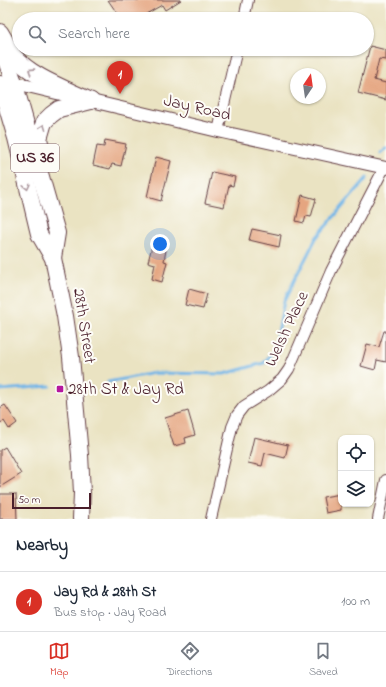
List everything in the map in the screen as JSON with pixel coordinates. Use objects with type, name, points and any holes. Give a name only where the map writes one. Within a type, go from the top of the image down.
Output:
[{"type":"highway","points":[[0,32],[12,53]]},
{"type":"highway","name":"US 36","points":[[0,44],[4,82]]},
{"type":"highway","points":[[14,56],[25,67],[42,78],[91,101]]},
{"type":"highway","name":"28th Street","points":[[4,82],[4,105],[16,138],[39,234],[53,258]]},
{"type":"highway","name":"28th Street","points":[[4,82],[56,233],[53,258],[65,316],[71,357],[80,454],[82,492],[81,519]]},
{"type":"highway","points":[[56,233],[57,210],[39,139],[44,122],[59,109],[91,101]]},
{"type":"street","points":[[245,12],[248,0]]},
{"type":"street","points":[[218,131],[235,56]]},
{"type":"street","name":"Jay Road","points":[[4,82],[385,168]]},
{"type":"street","name":"Welsh Place","points":[[211,519],[232,427],[237,415],[244,406],[268,392],[282,379],[289,369],[331,271],[385,168]]},
{"type":"street","points":[[378,519],[386,480]]},
{"type":"building","points":[[108,0],[181,0],[165,10],[162,5],[150,12],[116,12]]},
{"type":"building","points":[[374,47],[386,50],[386,60],[379,59],[374,80],[386,83],[386,100],[358,93],[367,56],[374,56]]},
{"type":"building","points":[[105,140],[126,144],[121,166],[112,164],[110,169],[93,165],[97,146],[104,147]]},
{"type":"building","points":[[156,157],[171,161],[161,201],[147,197]]},
{"type":"building","points":[[212,172],[235,177],[233,186],[229,185],[224,207],[205,203]]},
{"type":"building","points":[[302,195],[316,199],[311,217],[306,216],[304,223],[296,221]]},
{"type":"building","points":[[252,229],[281,235],[279,247],[249,240]]},
{"type":"building","points":[[152,246],[166,250],[164,261],[167,262],[162,282],[152,279],[155,264],[148,262]]},
{"type":"building","points":[[189,289],[207,294],[203,309],[185,305]]},
{"type":"building","points":[[384,331],[386,331],[386,362],[377,360],[375,370],[361,366],[367,344],[379,347]]},
{"type":"building","points":[[5,405],[17,423],[9,429],[4,421],[0,423],[0,408]]},
{"type":"building","points":[[188,411],[195,435],[185,438],[186,443],[174,446],[165,418]]},
{"type":"building","points":[[254,437],[288,445],[285,458],[265,453],[262,466],[248,463]]},
{"type":"building","points":[[5,447],[21,474],[0,487],[0,450]]},
{"type":"building","points":[[0,494],[16,494],[17,519],[0,519]]},
{"type":"building","points":[[338,494],[338,507],[341,507],[341,510],[326,513],[323,497]]},
{"type":"waterway","points":[[380,153],[386,148]]},
{"type":"waterway","points":[[108,382],[154,373],[224,374],[264,363],[275,349],[284,301],[316,238],[367,178]]},
{"type":"waterway","points":[[0,390],[50,386]]},
{"type":"place","name":"Jay Rd & 28th St","points":[[120,94]]},
{"type":"place","name":"28th St & Jay Rd","points":[[60,389]]}]
